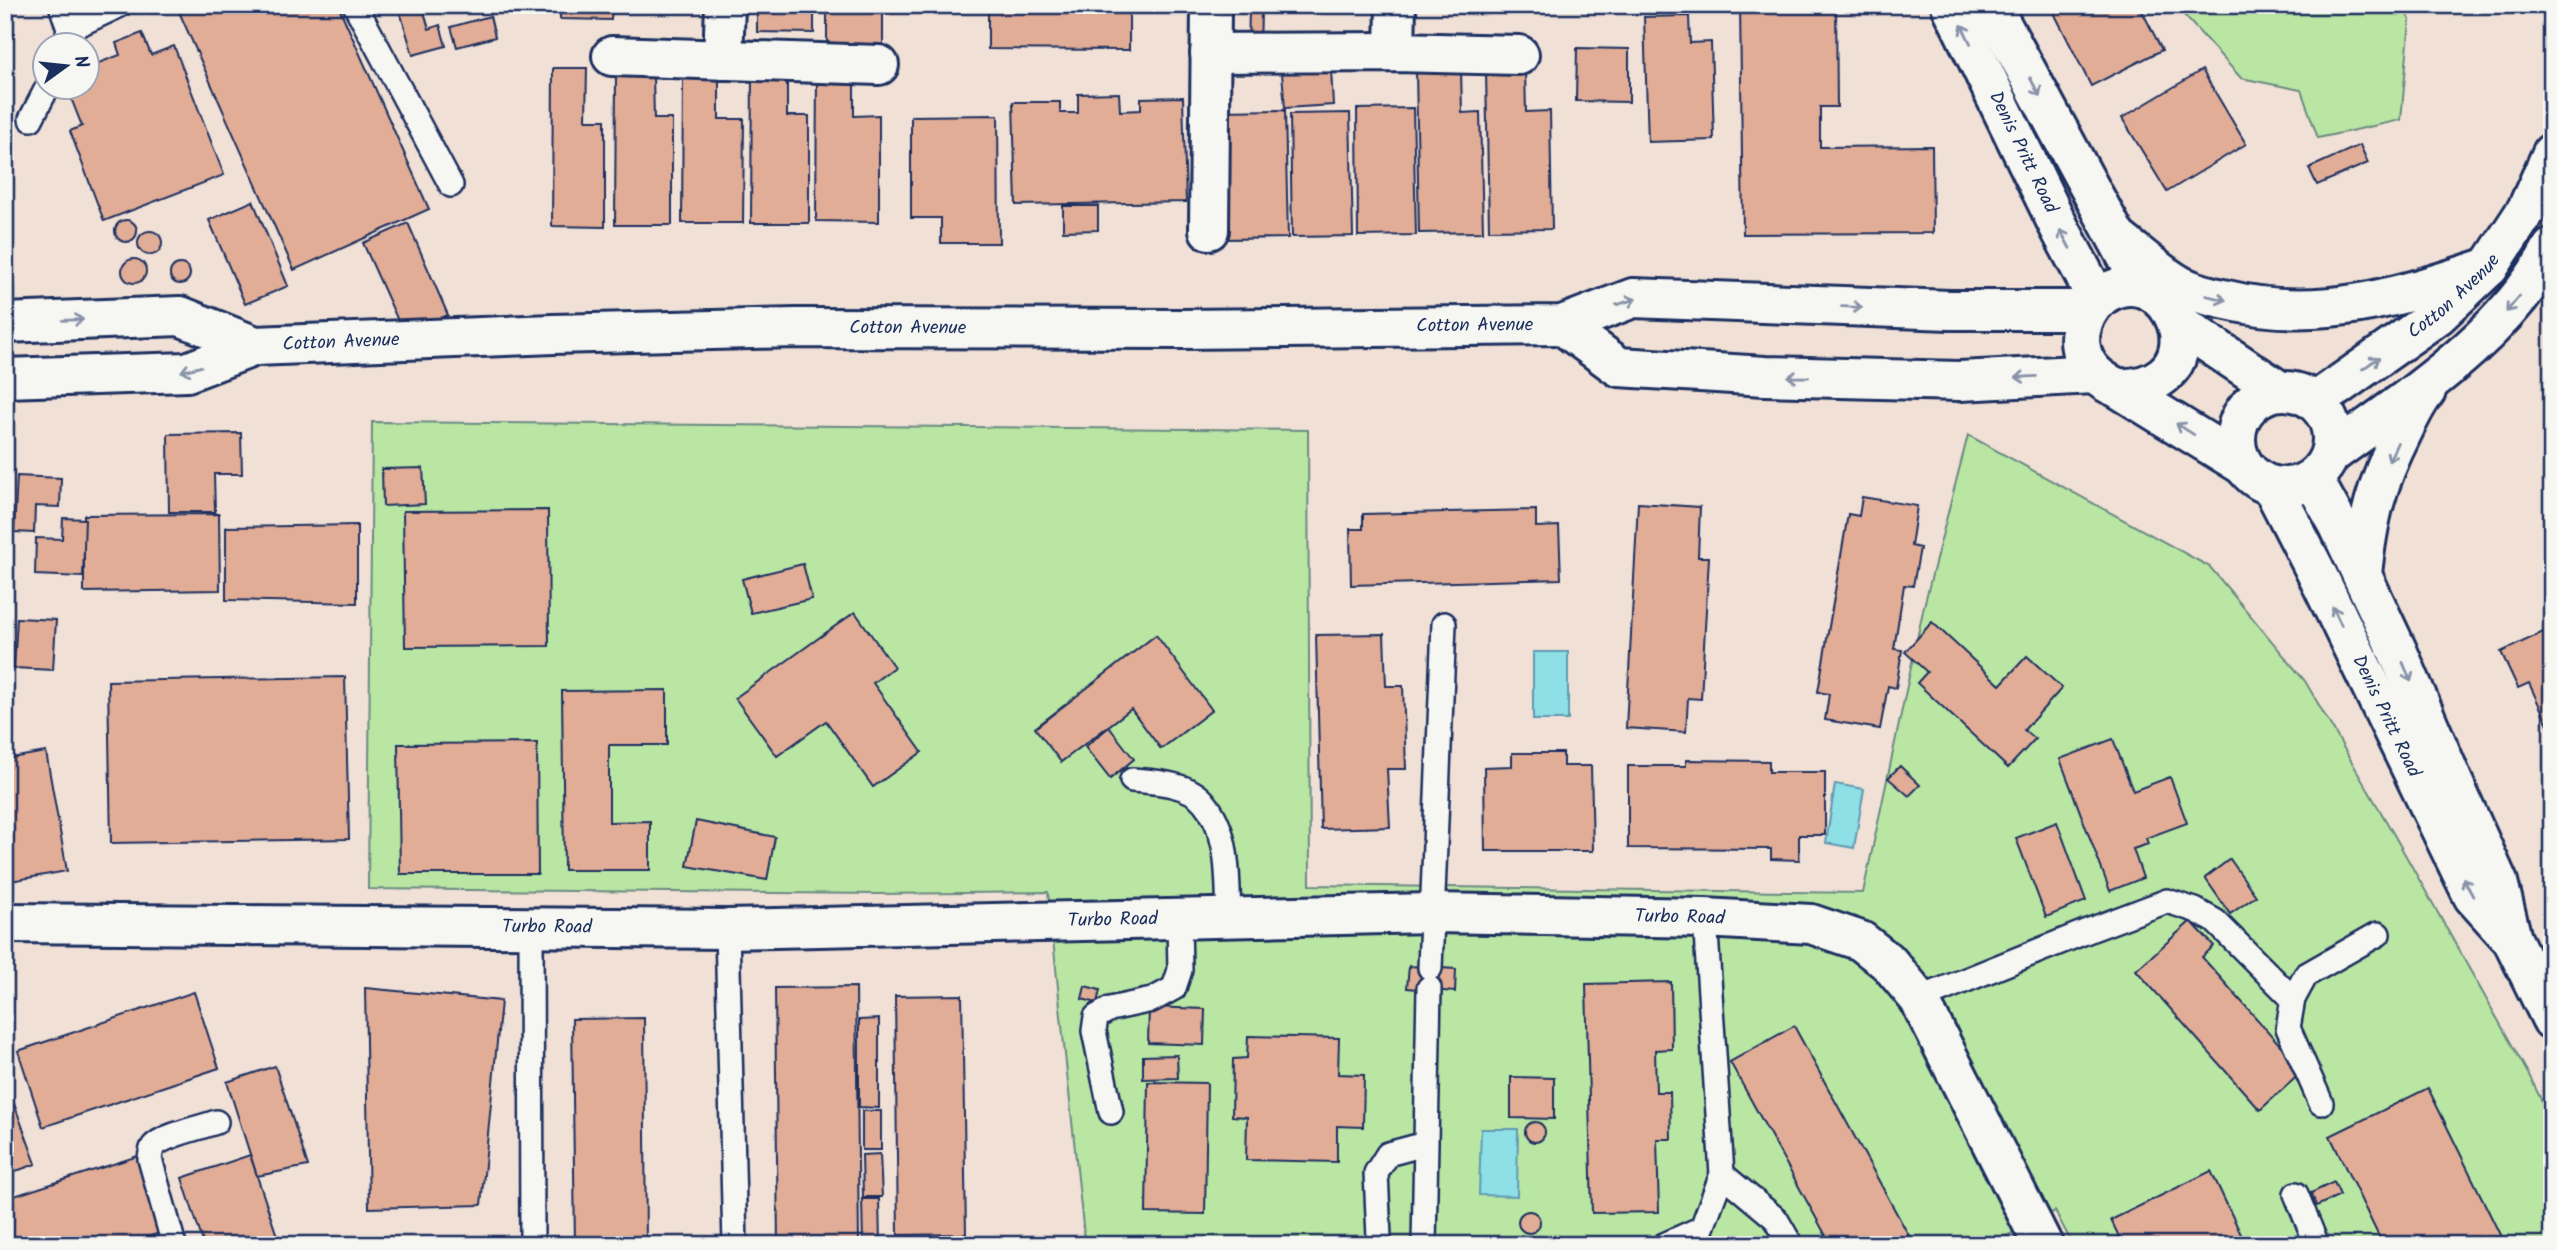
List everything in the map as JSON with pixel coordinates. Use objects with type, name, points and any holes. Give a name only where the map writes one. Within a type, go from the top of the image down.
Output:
[{"type":"main road","points":[[723,60],[725,5]]},
{"type":"main road","points":[[1209,230],[1211,5]]},
{"type":"main road","points":[[1395,52],[1396,5]]},
{"type":"main road","name":"Denis Pritt Road","points":[[1951,5],[2060,229],[2092,305]]},
{"type":"main road","name":"Denis Pritt Road","points":[[1991,5],[2143,289]]},
{"type":"main road","points":[[1210,54],[1395,52],[1519,55]]},
{"type":"main road","points":[[612,55],[879,65]]},
{"type":"main road","name":"Cotton Avenue","points":[[2297,397],[2438,316],[2489,267],[2527,209],[2552,153]]},
{"type":"main road","points":[[2117,238],[2184,287],[2203,294],[2262,306],[2315,310],[2388,298],[2489,267]]},
{"type":"main road","points":[[2106,381],[2133,389],[2148,385],[2162,377],[2178,352],[2177,322],[2172,310],[2164,301],[2143,289],[2127,287],[2111,291],[2092,305],[2080,326],[2080,344],[2084,360],[2106,381],[2258,476],[2286,488],[2321,467],[2440,373],[2498,322],[2538,275],[2552,248]]},
{"type":"main road","name":"Cotton Avenue","points":[[5,378],[187,372],[255,346],[553,334],[796,328],[1193,329],[1562,325],[1633,298],[1950,310],[2092,305]]},
{"type":"main road","name":"Cotton Avenue","points":[[5,323],[180,316],[255,346]]},
{"type":"main road","points":[[2177,322],[2325,413],[2332,441],[2321,467]]},
{"type":"main road","name":"Cotton Avenue","points":[[1562,325],[1619,367],[1765,376],[2106,381]]},
{"type":"main road","points":[[2362,574],[2367,524],[2377,487],[2420,398],[2440,373]]},
{"type":"main road","points":[[2258,476],[2237,442],[2241,418],[2250,405],[2264,395],[2297,397]]},
{"type":"main road","name":"Denis Pritt Road","points":[[2321,467],[2338,524],[2398,650],[2498,882],[2512,939],[2552,1020]]},
{"type":"main road","name":"Denis Pritt Road","points":[[2258,476],[2314,568],[2473,896],[2512,939]]},
{"type":"main road","name":"Turbo Road","points":[[5,923],[727,929],[1432,913],[1705,918],[1811,924],[1861,941],[1889,963],[1919,999],[2043,1245]]},
{"type":"lane","points":[[61,5],[66,32]]},
{"type":"lane","points":[[75,32],[120,5]]},
{"type":"lane","points":[[355,5],[451,185]]},
{"type":"lane","points":[[31,119],[40,102]]},
{"type":"lane","points":[[1424,1245],[1432,913],[1444,624]]},
{"type":"lane","points":[[1132,780],[1158,782],[1184,789],[1203,800],[1217,824],[1226,852],[1229,919]]},
{"type":"lane","points":[[1919,999],[2167,901],[2195,910],[2215,921],[2293,999]]},
{"type":"lane","points":[[1664,1245],[1702,1228],[1722,1174],[1705,918]]},
{"type":"lane","points":[[1111,1112],[1094,1031],[1096,1017],[1110,1009],[1152,1000],[1174,988],[1180,970],[1179,920]]},
{"type":"lane","points":[[531,928],[532,1244]]},
{"type":"lane","points":[[727,929],[735,1245]]},
{"type":"lane","points":[[2321,1103],[2288,1028],[2293,999],[2306,975],[2378,934]]},
{"type":"lane","points":[[174,1245],[150,1159],[151,1150],[166,1139],[216,1122]]},
{"type":"lane","points":[[1379,1237],[1376,1173],[1388,1154],[1425,1144]]},
{"type":"lane","points":[[1722,1174],[1776,1219],[1790,1245]]},
{"type":"lane","points":[[2296,1194],[2317,1245]]},
{"type":"green space","points":[[2175,5],[2402,5],[2410,20],[2401,120],[2318,138],[2301,90],[2241,78]]},
{"type":"green space","points":[[372,422],[1308,430],[1310,885],[1863,893],[1924,606],[1968,435],[2210,567],[2305,681],[2530,1077],[2552,1122],[2552,1245],[2073,1245],[2055,1211],[1989,1245],[1085,1245],[1048,892],[878,894],[368,889]]},
{"type":"water","points":[[1533,652],[1568,652],[1568,720],[1533,720]]},
{"type":"water","points":[[1835,784],[1864,789],[1854,848],[1826,843]]},
{"type":"water","points":[[1481,1129],[1518,1129],[1517,1196],[1479,1195]]},
{"type":"building","points":[[176,5],[338,5],[429,209],[294,270]]},
{"type":"building","points":[[398,5],[422,5],[429,29],[440,25],[446,46],[413,55]]},
{"type":"building","points":[[560,5],[612,5],[611,20],[560,19]]},
{"type":"building","points":[[623,5],[684,5],[684,12],[623,11]]},
{"type":"building","points":[[757,5],[814,5],[814,33],[757,32]]},
{"type":"building","points":[[827,5],[883,5],[883,48],[827,48]]},
{"type":"building","points":[[988,5],[1129,5],[1129,50],[988,49]]},
{"type":"building","points":[[1291,5],[1358,5],[1358,11],[1291,13]]},
{"type":"building","points":[[1429,5],[1556,5],[1556,9],[1429,8]]},
{"type":"building","points":[[1740,5],[1836,5],[1837,107],[1820,107],[1820,147],[1932,146],[1933,233],[1743,234]]},
{"type":"building","points":[[2050,5],[2139,5],[2162,50],[2091,86]]},
{"type":"building","points":[[1249,11],[1261,12],[1260,48],[1248,48]]},
{"type":"building","points":[[490,16],[495,37],[457,47],[451,27]]},
{"type":"building","points":[[1689,16],[1690,43],[1711,42],[1714,140],[1648,142],[1644,17]]},
{"type":"building","points":[[142,33],[151,55],[174,46],[224,175],[104,221],[70,131],[82,126],[73,102],[102,102],[102,62],[120,55],[116,43]]},
{"type":"building","points":[[1577,48],[1629,49],[1629,102],[1576,101]]},
{"type":"building","points":[[553,68],[587,68],[586,120],[605,120],[605,227],[552,226]]},
{"type":"building","points":[[1331,69],[1333,105],[1285,108],[1282,73]]},
{"type":"building","points":[[1461,69],[1462,113],[1480,112],[1483,232],[1419,233],[1416,70]]},
{"type":"building","points":[[752,70],[787,70],[787,116],[809,116],[809,223],[751,223]]},
{"type":"building","points":[[2202,70],[2246,144],[2167,192],[2122,118]]},
{"type":"building","points":[[1525,71],[1526,112],[1550,111],[1552,229],[1489,230],[1486,72]]},
{"type":"building","points":[[616,74],[653,74],[654,119],[672,119],[672,225],[615,225]]},
{"type":"building","points":[[817,74],[854,75],[854,116],[879,115],[879,222],[816,221]]},
{"type":"building","points":[[683,76],[719,76],[719,119],[744,119],[743,223],[682,223]]},
{"type":"building","points":[[1119,93],[1120,111],[1141,110],[1141,98],[1183,97],[1186,202],[1016,205],[1013,102],[1060,102],[1060,113],[1078,113],[1078,94]]},
{"type":"building","points":[[1413,108],[1416,235],[1358,236],[1357,109]]},
{"type":"building","points":[[1285,110],[1288,238],[1224,239],[1222,111]]},
{"type":"building","points":[[1350,113],[1353,236],[1292,237],[1290,114]]},
{"type":"building","points":[[998,115],[999,243],[941,243],[941,218],[911,218],[911,116]]},
{"type":"building","points":[[2360,145],[2368,163],[2317,185],[2309,168]]},
{"type":"building","points":[[253,201],[288,286],[245,304],[209,220]]},
{"type":"building","points":[[1063,206],[1098,206],[1098,230],[1063,231]]},
{"type":"building","points":[[126,220],[134,223],[137,231],[134,239],[126,242],[118,239],[115,231],[118,223]]},
{"type":"building","points":[[408,223],[448,315],[404,334],[363,243]]},
{"type":"building","points":[[150,231],[158,235],[162,243],[158,251],[150,255],[142,251],[138,243],[142,235]]},
{"type":"building","points":[[134,259],[143,262],[146,271],[143,280],[134,283],[125,280],[122,271],[125,262]]},
{"type":"building","points":[[180,264],[187,267],[190,274],[187,281],[180,284],[173,281],[170,274],[173,267]]},
{"type":"building","points":[[241,433],[242,474],[214,474],[215,512],[169,512],[168,434]]},
{"type":"building","points":[[423,468],[425,504],[383,506],[382,469]]},
{"type":"building","points":[[17,476],[61,478],[60,507],[35,506],[34,533],[14,532]]},
{"type":"building","points":[[1862,497],[1917,506],[1911,546],[1920,548],[1913,586],[1904,585],[1894,649],[1902,650],[1896,688],[1888,686],[1880,729],[1825,720],[1829,694],[1818,692],[1848,514],[1859,516]]},
{"type":"building","points":[[1638,503],[1700,507],[1698,557],[1709,557],[1701,699],[1688,698],[1686,732],[1626,728]]},
{"type":"building","points":[[548,510],[549,646],[405,647],[403,511]]},
{"type":"building","points":[[1536,510],[1536,527],[1559,526],[1561,579],[1351,585],[1350,529],[1363,529],[1363,514]]},
{"type":"building","points":[[219,514],[220,590],[84,592],[84,515]]},
{"type":"building","points":[[63,518],[85,519],[83,577],[35,575],[36,538],[62,539]]},
{"type":"building","points":[[357,525],[357,603],[226,600],[226,527]]},
{"type":"building","points":[[803,564],[812,599],[751,613],[742,579]]},
{"type":"building","points":[[855,612],[894,667],[873,683],[922,752],[873,787],[826,721],[777,756],[735,698]]},
{"type":"building","points":[[17,618],[56,620],[53,670],[14,668]]},
{"type":"building","points":[[1932,622],[2000,685],[2027,656],[2062,688],[2024,730],[2035,739],[2008,768],[1917,683],[1927,672],[1905,652]]},
{"type":"building","points":[[2552,628],[2552,733],[2529,683],[2518,688],[2501,652]]},
{"type":"building","points":[[1384,634],[1386,686],[1403,686],[1406,769],[1387,769],[1390,827],[1321,829],[1316,635]]},
{"type":"building","points":[[1156,635],[1212,710],[1161,749],[1131,709],[1061,762],[1035,728]]},
{"type":"building","points":[[345,677],[349,839],[111,843],[108,681]]},
{"type":"building","points":[[667,690],[667,745],[609,745],[609,822],[650,821],[650,870],[564,870],[562,691]]},
{"type":"building","points":[[1109,727],[1134,759],[1110,779],[1085,747]]},
{"type":"building","points":[[2113,739],[2133,791],[2170,777],[2187,823],[2146,838],[2148,844],[2133,849],[2143,878],[2110,891],[2060,759]]},
{"type":"building","points":[[537,743],[538,874],[400,874],[398,744]]},
{"type":"building","points":[[46,752],[67,871],[5,882],[5,759]]},
{"type":"building","points":[[1512,753],[1563,753],[1563,766],[1591,766],[1593,851],[1485,851],[1484,767],[1512,766]]},
{"type":"building","points":[[1686,760],[1769,761],[1769,772],[1825,772],[1825,835],[1799,835],[1799,860],[1771,859],[1771,849],[1628,848],[1628,766],[1686,766]]},
{"type":"building","points":[[1900,766],[1920,785],[1909,796],[1888,778]]},
{"type":"building","points":[[696,821],[775,837],[767,880],[687,866]]},
{"type":"building","points":[[2057,822],[2086,901],[2046,917],[2016,838]]},
{"type":"building","points":[[2230,859],[2256,896],[2230,914],[2205,878]]},
{"type":"building","points":[[2191,921],[2214,946],[2202,957],[2303,1071],[2260,1110],[2136,970]]},
{"type":"building","points":[[1409,966],[1456,969],[1455,992],[1407,988]]},
{"type":"building","points":[[1671,982],[1672,1049],[1655,1050],[1656,1092],[1670,1092],[1671,1139],[1657,1139],[1659,1212],[1592,1213],[1586,984]]},
{"type":"building","points":[[1085,986],[1100,990],[1097,1003],[1082,999]]},
{"type":"building","points":[[856,987],[859,1245],[778,1245],[775,988]]},
{"type":"building","points":[[365,988],[501,1001],[481,1205],[369,1208]]},
{"type":"building","points":[[194,992],[219,1068],[43,1127],[18,1051]]},
{"type":"building","points":[[962,995],[966,1234],[898,1235],[895,996]]},
{"type":"building","points":[[1149,1007],[1205,1009],[1204,1045],[1148,1043]]},
{"type":"building","points":[[644,1018],[646,1245],[575,1245],[572,1019]]},
{"type":"building","points":[[879,1019],[879,1108],[859,1107],[859,1020]]},
{"type":"building","points":[[1794,1026],[1914,1245],[1831,1245],[1730,1062]]},
{"type":"building","points":[[1248,1036],[1339,1038],[1338,1074],[1364,1075],[1363,1127],[1337,1126],[1337,1162],[1246,1160],[1247,1117],[1232,1116],[1233,1059],[1247,1058]]},
{"type":"building","points":[[1177,1055],[1178,1078],[1143,1079],[1143,1056]]},
{"type":"building","points":[[275,1066],[308,1166],[257,1176],[227,1082]]},
{"type":"building","points":[[1511,1077],[1554,1078],[1554,1119],[1511,1118]]},
{"type":"building","points":[[5,1079],[36,1164],[5,1175]]},
{"type":"building","points":[[1148,1082],[1207,1083],[1205,1214],[1146,1213]]},
{"type":"building","points":[[2428,1088],[2505,1245],[2383,1245],[2330,1136]]},
{"type":"building","points":[[862,1111],[881,1111],[881,1150],[862,1150]]},
{"type":"building","points":[[1535,1122],[1542,1125],[1545,1132],[1542,1139],[1535,1142],[1528,1139],[1525,1132],[1528,1125]]},
{"type":"building","points":[[880,1154],[882,1197],[863,1197],[862,1155]]},
{"type":"building","points":[[141,1155],[166,1231],[123,1245],[5,1245],[5,1199]]},
{"type":"building","points":[[250,1155],[280,1245],[204,1245],[182,1178]]},
{"type":"building","points":[[2211,1171],[2246,1245],[2123,1245],[2111,1220]]},
{"type":"building","points":[[2334,1182],[2340,1195],[2317,1206],[2311,1193]]},
{"type":"building","points":[[862,1199],[879,1199],[880,1244],[863,1245]]},
{"type":"building","points":[[1529,1211],[1537,1214],[1540,1222],[1537,1230],[1529,1233],[1521,1230],[1518,1222],[1521,1214]]}]
